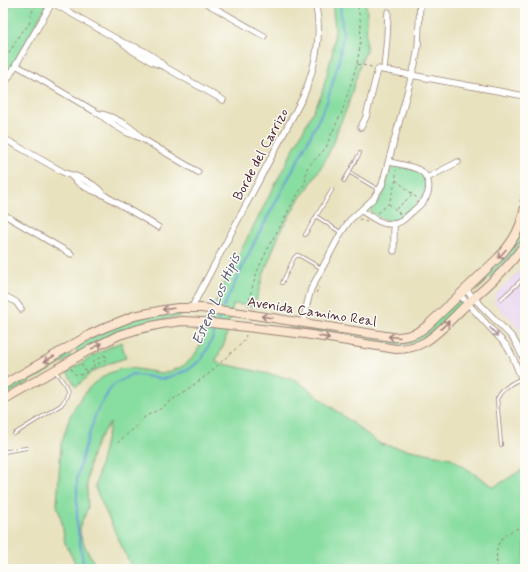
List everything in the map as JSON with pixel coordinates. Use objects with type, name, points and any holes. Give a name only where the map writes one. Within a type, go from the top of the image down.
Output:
[{"type":"main road","name":"Avenida Camino Real","points":[[3,385],[98,330],[115,322],[159,310],[192,308],[244,311],[294,322],[392,337],[407,337],[416,334],[506,250],[518,232],[523,207]]},
{"type":"main road","name":"Avenida Camino Real","points":[[172,322],[203,322],[246,330],[285,332],[396,349],[408,348],[419,345],[429,339],[512,262],[525,243]]},
{"type":"main road","points":[[3,400],[55,371],[77,361],[100,344],[124,334],[150,326],[172,322],[187,314],[192,308]]},
{"type":"main road","points":[[285,332],[287,326],[294,322]]},
{"type":"main road","points":[[68,348],[73,353],[77,361]]},
{"type":"street","points":[[3,87],[52,3],[122,42],[137,48],[157,60],[165,67],[223,100]]},
{"type":"street","points":[[206,3],[264,36]]},
{"type":"street","name":"Borde del Carrizo","points":[[192,308],[299,105],[308,85],[314,63],[317,41],[315,3]]},
{"type":"street","points":[[303,323],[310,294],[341,233],[350,220],[362,211],[373,199],[382,185],[412,75],[418,47],[420,3]]},
{"type":"street","points":[[361,127],[366,117],[381,70],[387,37],[388,12]]},
{"type":"street","points":[[16,65],[99,114],[114,125],[141,138],[198,172]]},
{"type":"street","points":[[381,70],[525,96]]},
{"type":"street","points":[[3,138],[70,176],[82,179],[97,188],[104,195],[158,227]]},
{"type":"street","points":[[362,211],[387,224],[399,223],[426,198],[429,186],[426,178],[419,170],[389,162]]},
{"type":"street","points":[[426,178],[458,162]]},
{"type":"street","points":[[3,214],[71,254]]},
{"type":"street","points":[[394,224],[394,251]]},
{"type":"street","points":[[462,292],[513,338],[523,353],[525,362]]},
{"type":"street","points":[[3,295],[16,302],[20,309]]},
{"type":"street","points":[[471,301],[506,345],[514,358],[519,380],[525,385]]},
{"type":"lane","points":[[344,181],[360,152]]},
{"type":"lane","points":[[349,172],[380,190]]},
{"type":"lane","points":[[305,235],[332,190]]},
{"type":"lane","points":[[316,216],[341,233]]},
{"type":"lane","points":[[282,283],[294,258],[297,255],[322,268]]},
{"type":"lane","points":[[501,299],[525,277]]},
{"type":"lane","points":[[14,434],[64,402],[68,395],[68,390],[55,371]]},
{"type":"lane","points":[[501,445],[497,399],[505,388],[519,380]]},
{"type":"lane","points":[[3,452],[26,448]]},
{"type":"path","points":[[3,64],[20,32],[29,25],[32,12],[37,3]]},
{"type":"path","points":[[244,311],[259,267],[271,242],[294,200],[305,184],[307,168],[326,148],[342,112],[357,64],[360,46],[361,24],[357,3]]},
{"type":"path","points":[[439,3],[470,8],[478,3]]},
{"type":"path","points":[[357,64],[381,70]]},
{"type":"path","points":[[373,218],[389,203],[396,180],[397,164]]},
{"type":"path","points":[[523,207],[525,175]]},
{"type":"path","points":[[396,180],[421,203]]},
{"type":"path","points":[[396,210],[412,194]]},
{"type":"path","points":[[389,203],[405,218]]},
{"type":"path","points":[[356,221],[360,219],[369,223]]},
{"type":"path","points":[[314,298],[320,286]]},
{"type":"path","points":[[117,443],[146,416],[160,409],[210,374],[245,339],[246,330]]},
{"type":"path","points":[[71,368],[77,375],[80,375],[107,359],[105,355],[92,362],[94,366]]},
{"type":"path","points":[[77,361],[86,372]]},
{"type":"path","points":[[519,380],[525,395]]},
{"type":"path","points":[[497,569],[497,548],[499,543],[506,534],[525,525]]},
{"type":"shaded area","points":[[525,265],[525,337],[494,301],[496,294]]},
{"type":"green space","points":[[3,3],[48,3],[3,81]]},
{"type":"green space","points":[[332,3],[366,3],[366,51],[361,62],[347,108],[326,159],[282,227],[263,277],[255,307],[237,304],[233,305],[225,342],[215,362],[296,380],[380,444],[451,458],[494,487],[525,468],[525,569],[132,569],[95,488],[110,423],[99,438],[92,453],[87,488],[88,507],[80,529],[83,543],[98,569],[78,569],[65,543],[57,505],[61,445],[70,416],[88,389],[107,374],[120,369],[130,368],[161,373],[168,372],[186,364],[197,351],[223,285],[321,96],[332,55],[335,29]]},
{"type":"green space","points":[[395,166],[409,169],[420,174],[426,184],[426,188],[424,196],[416,204],[399,220],[392,221],[385,220],[372,214],[370,208],[383,195],[390,171]]},
{"type":"green space","points":[[525,221],[525,235],[521,243],[509,259],[476,290],[473,287],[509,252]]},
{"type":"green space","points":[[458,300],[462,304],[436,329],[425,338],[406,345],[398,346],[288,328],[325,330],[397,341],[408,340]]},
{"type":"green space","points":[[180,311],[184,312],[182,315],[177,317],[151,321],[116,332],[77,354],[77,350],[74,348],[118,325],[146,316]]},
{"type":"green space","points":[[121,342],[126,358],[110,363],[92,372],[76,387],[67,372],[93,356]]},
{"type":"green space","points":[[67,352],[71,355],[70,358],[3,397],[3,389]]},
{"type":"waterway","points":[[3,16],[11,3]]},
{"type":"waterway","name":"Estero Los Hipis","points":[[223,308],[254,243],[327,102],[339,61],[343,34],[340,3]]},
{"type":"waterway","name":"Estero Los Hipis","points":[[218,321],[222,312]]},
{"type":"waterway","name":"Estero Los Hipis","points":[[86,569],[83,562],[77,524],[77,478],[96,413],[112,386],[132,374],[163,379],[188,370],[202,359],[217,325]]}]
